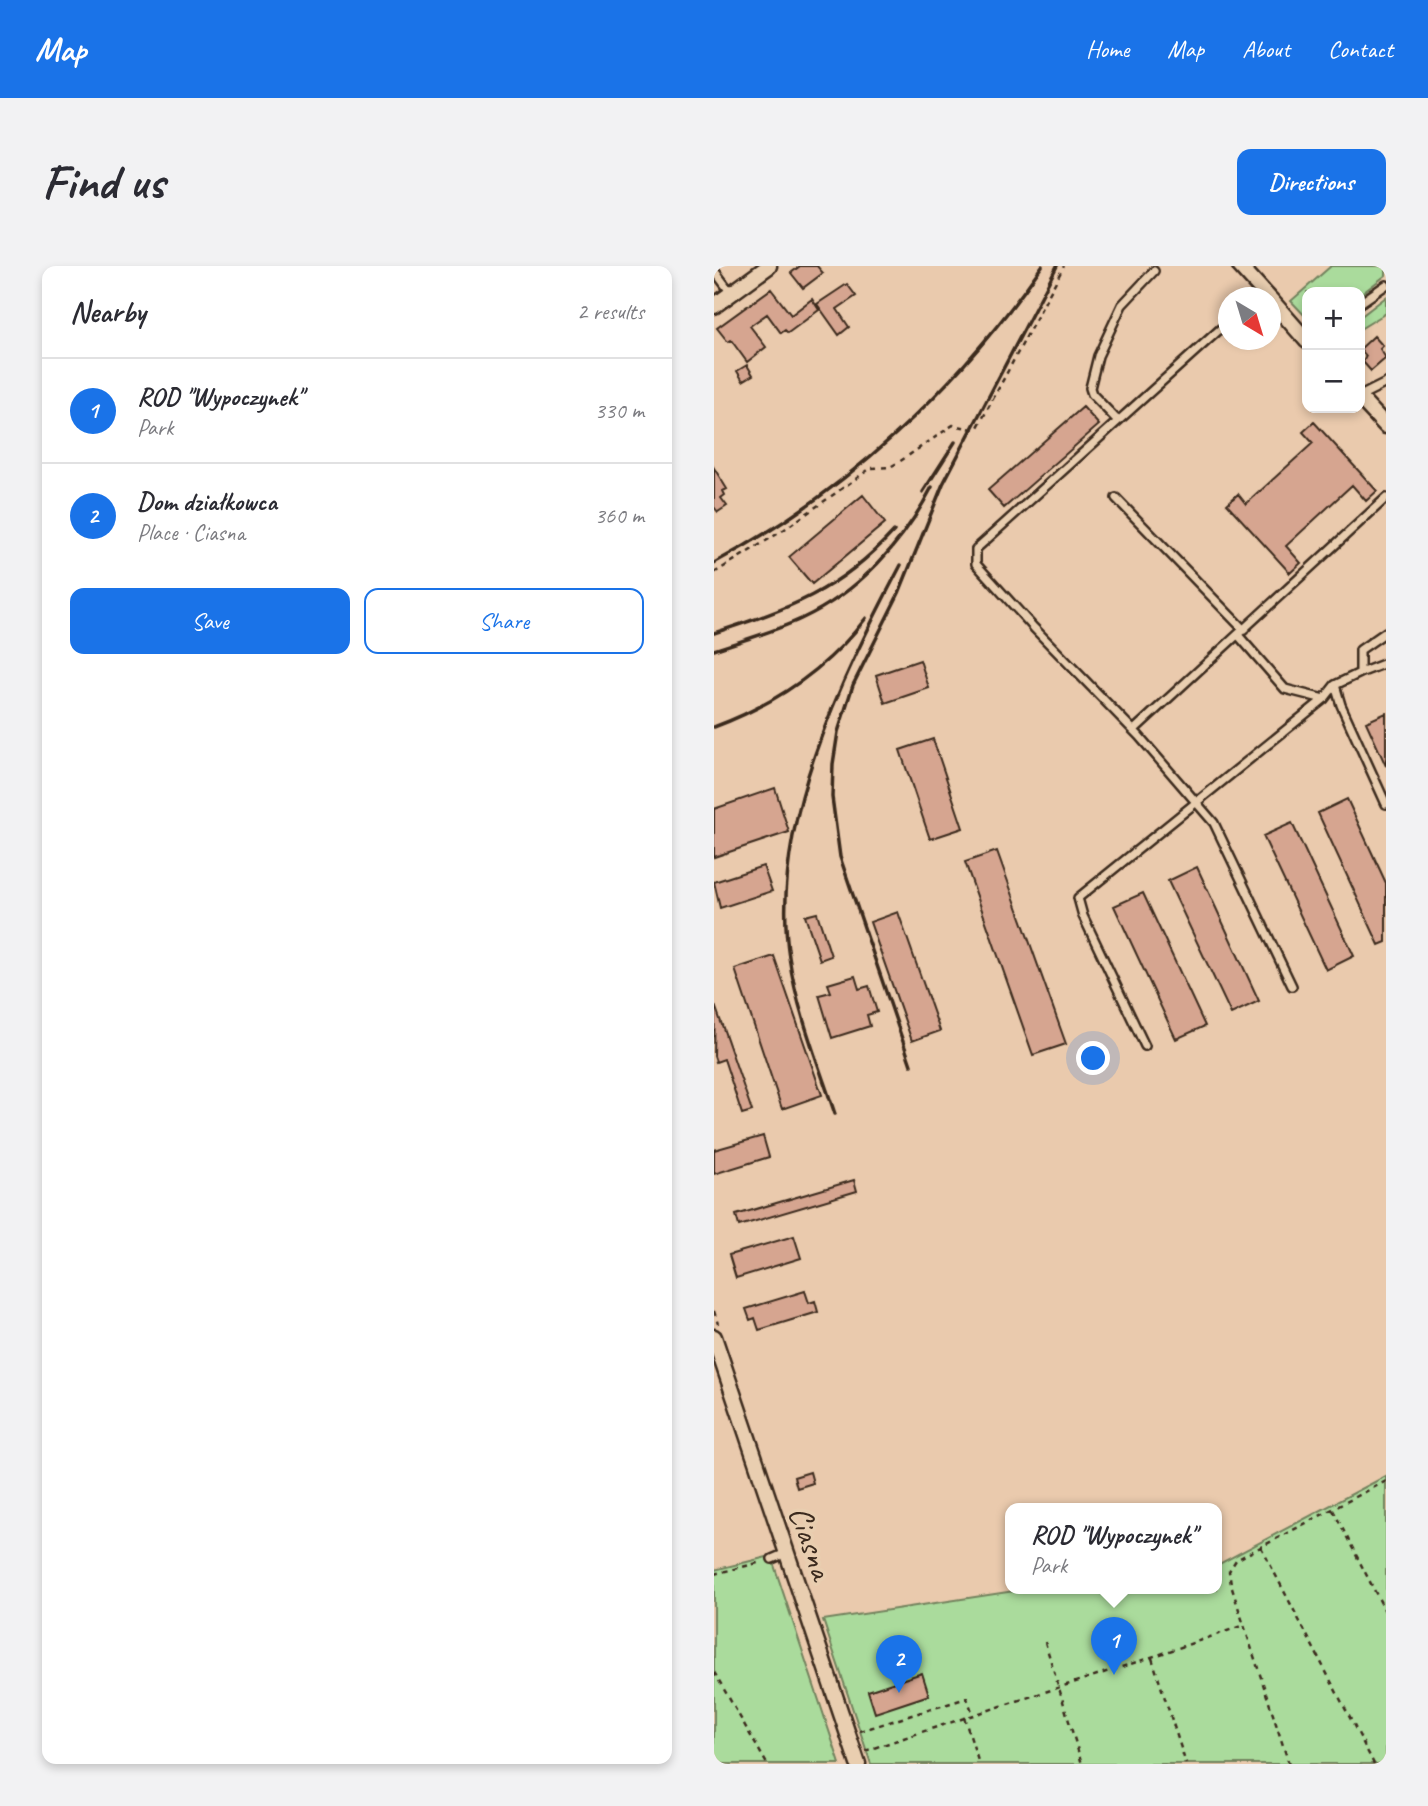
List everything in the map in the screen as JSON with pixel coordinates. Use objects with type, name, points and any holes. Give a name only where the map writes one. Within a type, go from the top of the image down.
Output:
[{"type":"street","points":[[714,306],[769,266]]},
{"type":"street","points":[[1240,266],[1257,287]]},
{"type":"street","points":[[1281,313],[1302,335]]},
{"type":"street","points":[[1365,403],[1386,426]]},
{"type":"street","name":"Ciasna","points":[[714,1337],[779,1556],[858,1764]]},
{"type":"lane","points":[[714,271],[732,293]]},
{"type":"lane","points":[[1118,421],[1090,388],[1098,356],[1122,305],[1154,271]]},
{"type":"lane","points":[[1365,300],[1386,285]]},
{"type":"lane","points":[[1218,330],[976,549],[976,564],[1134,730],[1214,822],[1293,986]]},
{"type":"lane","points":[[1365,394],[1386,383]]},
{"type":"lane","points":[[1116,498],[1241,632],[1285,689],[1324,699]]},
{"type":"lane","points":[[1134,730],[1386,498]]},
{"type":"lane","points":[[1360,673],[1360,650],[1386,632]]},
{"type":"lane","points":[[1145,1046],[1083,916],[1078,898],[1324,699],[1335,685],[1386,663]]},
{"type":"lane","points":[[1335,685],[1341,705],[1386,804]]},
{"type":"path","points":[[714,573],[782,531],[871,468],[890,467],[953,425],[972,429],[978,427],[1064,266]]},
{"type":"path","points":[[1289,1764],[1229,1571],[1236,1560],[1386,1481]]},
{"type":"path","points":[[1333,1509],[1386,1613]]},
{"type":"path","points":[[1261,1547],[1374,1764]]},
{"type":"path","points":[[714,1574],[779,1556]]},
{"type":"path","points":[[867,1750],[1057,1686],[1152,1658],[1244,1625]]},
{"type":"path","points":[[1045,1642],[1082,1764]]},
{"type":"path","points":[[1152,1658],[1186,1764]]},
{"type":"path","points":[[714,1672],[767,1764]]},
{"type":"path","points":[[860,1731],[967,1698],[972,1714]]},
{"type":"path","points":[[964,1717],[979,1764]]},
{"type":"green space","points":[[1331,266],[1386,266],[1386,275],[1365,291],[1365,287],[1307,287]]},
{"type":"green space","points":[[1302,291],[1302,313],[1291,301]]},
{"type":"green space","points":[[1386,297],[1386,313],[1365,326],[1365,313]]},
{"type":"green space","points":[[1386,1476],[1386,1764],[871,1764],[823,1620],[1005,1592],[1222,1594],[1222,1562]]},
{"type":"green space","points":[[771,1556],[840,1764],[714,1764],[714,1570]]},
{"type":"building","points":[[800,266],[817,266],[823,273],[803,288],[791,273]]},
{"type":"building","points":[[847,284],[856,296],[837,309],[849,327],[839,335],[817,304]]},
{"type":"building","points":[[771,289],[791,315],[812,299],[819,310],[788,333],[785,330],[781,333],[767,314],[750,326],[766,347],[747,362],[731,340],[728,342],[717,328]]},
{"type":"building","points":[[1374,336],[1383,346],[1380,349],[1386,358],[1371,371],[1365,364],[1365,344]]},
{"type":"building","points":[[747,365],[753,375],[743,381],[737,371]]},
{"type":"building","points":[[1083,407],[1099,425],[1004,508],[988,490]]},
{"type":"building","points":[[1314,422],[1377,491],[1366,501],[1352,485],[1286,546],[1301,563],[1290,573],[1227,504],[1238,494],[1246,504],[1313,443],[1303,432]]},
{"type":"building","points":[[714,468],[727,489],[723,491],[725,495],[721,498],[727,506],[718,512],[714,507]]},
{"type":"building","points":[[863,495],[885,523],[812,584],[789,557]]},
{"type":"building","points":[[920,660],[929,688],[885,703],[876,675]]},
{"type":"building","points":[[1386,713],[1386,766],[1366,722]]},
{"type":"building","points":[[933,739],[963,828],[930,839],[900,750]]},
{"type":"building","points":[[775,788],[789,832],[714,857],[714,809]]},
{"type":"building","points":[[1347,799],[1386,883],[1386,942],[1379,945],[1318,813]]},
{"type":"building","points":[[1292,823],[1354,956],[1326,970],[1263,836]]},
{"type":"building","points":[[997,851],[1066,1044],[1033,1055],[965,862]]},
{"type":"building","points":[[763,866],[772,891],[720,908],[714,882]]},
{"type":"building","points":[[1197,867],[1259,1001],[1231,1014],[1168,881]]},
{"type":"building","points":[[1143,893],[1205,1026],[1176,1039],[1114,906]]},
{"type":"building","points":[[898,912],[940,1031],[912,1041],[870,922]]},
{"type":"building","points":[[817,913],[831,956],[820,960],[805,916]]},
{"type":"building","points":[[774,956],[822,1095],[782,1109],[735,969]]},
{"type":"building","points":[[855,976],[859,989],[869,986],[877,1012],[867,1015],[870,1026],[832,1038],[819,995],[831,992],[828,984]]},
{"type":"building","points":[[715,1005],[752,1111],[742,1114],[724,1059],[716,1062],[714,1056]]},
{"type":"building","points":[[763,1136],[769,1157],[714,1174],[714,1150]]},
{"type":"building","points":[[854,1180],[857,1191],[739,1226],[736,1215]]},
{"type":"building","points":[[794,1236],[801,1258],[736,1278],[729,1255]]},
{"type":"building","points":[[805,1291],[809,1303],[815,1301],[818,1312],[759,1330],[755,1318],[750,1320],[746,1309]]},
{"type":"building","points":[[810,1472],[813,1483],[797,1488],[794,1477]]},
{"type":"building","points":[[922,1673],[929,1695],[875,1713],[868,1691]]},
{"type":"railway","points":[[714,563],[809,504],[896,434],[973,354],[1042,266]]},
{"type":"railway","points":[[911,1065],[840,857],[832,797],[838,732],[853,685],[899,593],[943,484],[1057,266]]},
{"type":"railway","points":[[923,492],[955,442]]},
{"type":"railway","points":[[714,650],[790,624],[842,595],[893,546],[932,487]]},
{"type":"railway","points":[[714,633],[812,596],[853,569],[894,531]]},
{"type":"railway","points":[[835,1114],[803,1017],[789,957],[786,907],[790,856],[800,805],[834,704],[901,565]]},
{"type":"railway","points":[[714,727],[757,708],[798,683],[834,653],[866,618]]},
{"type":"place","name":"ROD \"Wypoczynek\"","points":[[1114,1675]]},
{"type":"place","name":"Dom działkowca","points":[[899,1693]]}]
